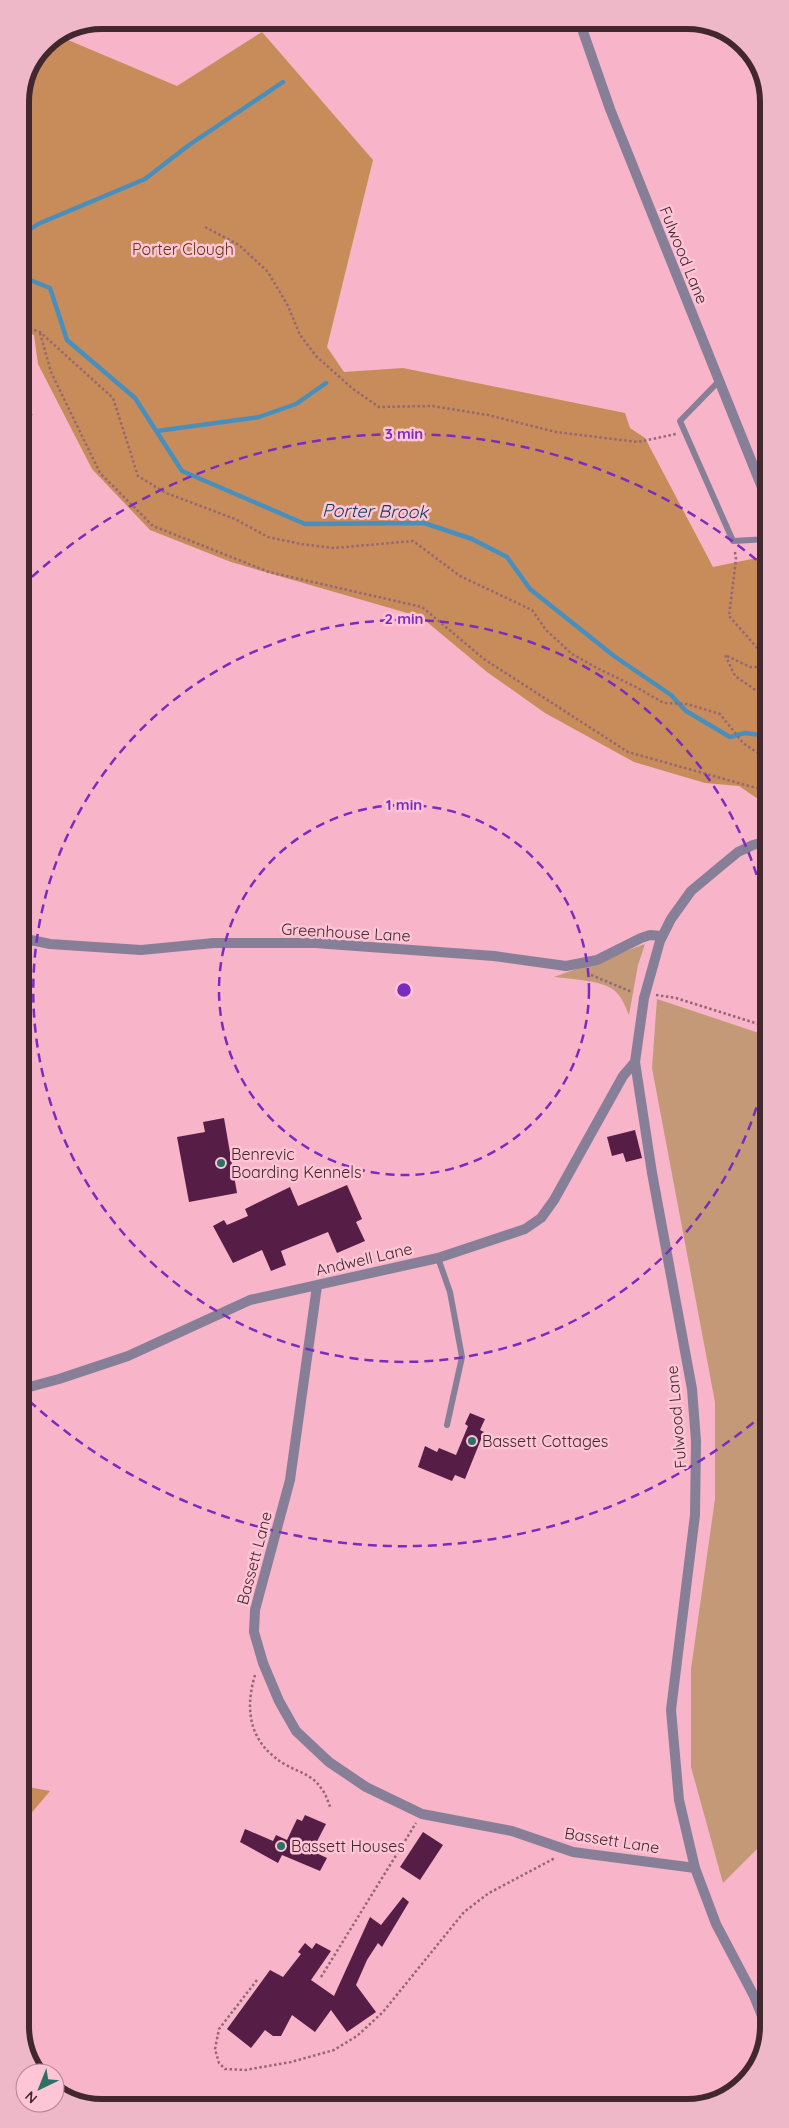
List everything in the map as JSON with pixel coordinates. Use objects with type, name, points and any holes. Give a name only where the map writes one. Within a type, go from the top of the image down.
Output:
[{"type":"street","name":"Fulwood Lane","points":[[581,29],[610,109],[760,483]]},
{"type":"street","name":"Fulwood Lane","points":[[760,843],[738,852],[703,881],[680,906],[662,936],[644,998],[635,1062],[652,1173],[692,1389],[696,1440],[696,1515],[671,1710],[679,1800],[695,1868],[716,1924],[760,2011]]},
{"type":"street","name":"Greenhouse Lane","points":[[29,939],[59,945],[141,950],[214,943],[315,943],[494,956],[566,966],[596,960],[650,935],[662,936]]},
{"type":"street","name":"Andwell Lane","points":[[29,1387],[128,1356],[250,1300],[438,1258],[525,1229],[541,1218],[554,1200],[623,1076],[635,1062]]},
{"type":"street","name":"Bassett Lane","points":[[317,1286],[290,1480],[255,1610],[254,1632],[263,1663],[279,1701],[296,1731],[328,1762],[366,1787],[422,1814],[512,1831],[565,1849],[695,1868]]},
{"type":"lane","points":[[719,381],[680,421],[733,541],[760,539]]},
{"type":"lane","points":[[438,1258],[450,1292],[462,1357],[447,1425]]},
{"type":"path","points":[[205,227],[239,245],[268,272],[288,306],[300,335],[316,356],[353,389],[380,407],[432,406],[488,415],[556,432],[638,442],[685,432]]},
{"type":"path","points":[[29,328],[40,332],[113,398],[138,476],[166,493],[235,519],[268,537],[301,544],[334,548],[413,541],[460,576],[532,610],[546,630],[572,654],[664,703],[687,704],[720,714],[743,743],[760,754]]},
{"type":"path","points":[[40,332],[51,372],[100,473],[153,526],[269,572],[422,607],[484,659],[628,752],[760,789]]},
{"type":"path","points":[[733,541],[736,559],[729,616],[760,652]]},
{"type":"path","points":[[760,668],[750,667],[725,654],[735,676],[760,693]]},
{"type":"path","points":[[587,974],[644,998],[658,995],[676,998],[760,1024]]},
{"type":"path","points":[[263,1663],[256,1672],[249,1695],[249,1714],[254,1731],[270,1754],[286,1765],[310,1777],[321,1787],[331,1809]]},
{"type":"path","points":[[321,1977],[422,1814]]},
{"type":"path","points":[[257,1980],[220,2030],[216,2049],[219,2063],[226,2069],[245,2070],[291,2062],[334,2050],[357,2036],[383,2012],[464,1912],[489,1893],[555,1858],[565,1849]]},
{"type":"shaded area","points":[[645,944],[638,965],[629,1015],[620,996],[610,987],[603,984],[554,977]]},
{"type":"shaded area","points":[[657,999],[760,1033],[760,1846],[723,1883],[691,1767],[691,1669],[715,1499],[715,1402],[652,1068]]},
{"type":"green space","name":"Porter Clough","points":[[262,32],[373,160],[327,347],[344,372],[403,368],[625,413],[630,428],[645,438],[713,567],[760,557],[760,805],[758,799],[739,786],[705,783],[634,762],[545,713],[487,672],[421,617],[231,562],[150,530],[92,469],[38,364],[34,335],[29,334],[29,97],[31,83],[41,61],[50,50],[65,39],[177,86]]},
{"type":"green space","points":[[29,1787],[50,1791],[29,1816]]},
{"type":"building","points":[[224,1118],[237,1193],[189,1202],[177,1137],[205,1132],[203,1122]]},
{"type":"building","points":[[635,1130],[642,1158],[626,1162],[623,1153],[612,1156],[607,1137]]},
{"type":"building","points":[[347,1185],[362,1219],[356,1222],[365,1241],[337,1253],[328,1232],[281,1251],[286,1265],[271,1271],[262,1250],[233,1263],[213,1226],[224,1220],[227,1225],[248,1216],[245,1209],[290,1187],[298,1206]]},
{"type":"building","name":"Bassett Cottages","points":[[470,1413],[485,1419],[480,1430],[484,1432],[465,1479],[455,1475],[452,1481],[418,1467],[425,1446],[437,1452],[439,1448],[456,1455],[468,1426],[465,1424]]},
{"type":"building","name":"Bassett Houses","points":[[305,1815],[326,1824],[312,1851],[327,1858],[320,1871],[282,1855],[278,1863],[240,1842],[245,1829],[273,1841],[276,1835],[287,1840],[297,1819],[302,1821]]},
{"type":"building","points":[[423,1832],[443,1845],[420,1880],[400,1867]]},
{"type":"building","points":[[403,1897],[409,1902],[382,1947],[378,1943],[367,1960],[356,1985],[376,2012],[347,2032],[331,2010],[315,2032],[292,2015],[281,2036],[273,2036],[265,2030],[251,2048],[227,2029],[270,1970],[283,1977],[301,1954],[298,1952],[305,1943],[312,1949],[316,1943],[331,1951],[311,1980],[334,1996],[370,1917],[381,1925]]},
{"type":"waterway","points":[[29,230],[38,224],[145,179],[189,145],[283,82]]},
{"type":"waterway","name":"Porter Brook","points":[[29,280],[50,288],[67,340],[135,398],[182,471],[305,524],[424,523],[472,539],[507,557],[530,589],[614,656],[671,695],[686,711],[730,737],[745,733],[760,735]]},
{"type":"waterway","points":[[157,431],[259,417],[296,404],[326,383]]},
{"type":"place","name":"Benrevic Boarding Kennels","points":[[221,1163]]},
{"type":"place","name":"Bassett Cottages","points":[[472,1441]]},
{"type":"place","name":"Bassett Houses","points":[[281,1846]]}]
